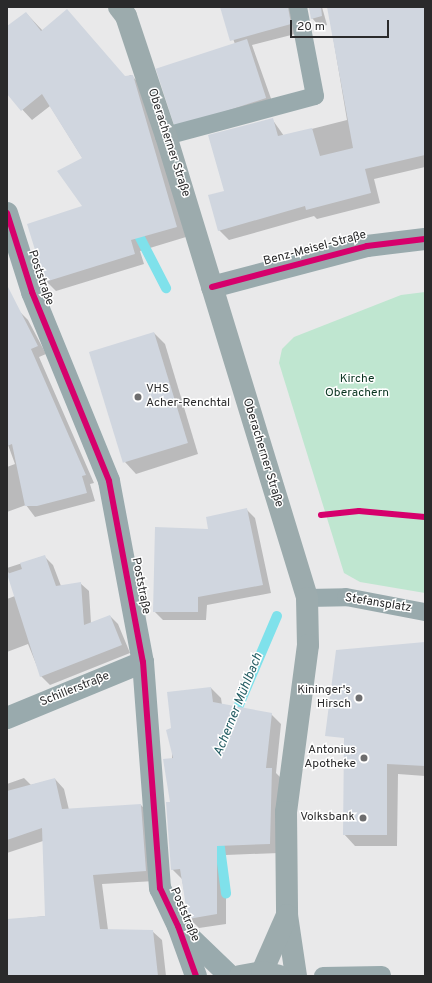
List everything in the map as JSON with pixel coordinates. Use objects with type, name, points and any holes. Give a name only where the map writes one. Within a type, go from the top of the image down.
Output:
[{"type":"main road","name":"Oberacherner Straße","points":[[118,7],[126,16],[166,136],[307,598],[308,645],[286,812],[287,915],[296,976]]},
{"type":"main road","name":"Oberacherner Straße","points":[[271,974],[287,915]]},
{"type":"main road","points":[[240,976],[271,974]]},
{"type":"street","name":"Poststraße","points":[[7,213],[32,292],[109,481],[143,662],[160,888],[178,926],[196,976]]},
{"type":"street","name":"Benz-Meisel-Straße","points":[[212,287],[367,246],[425,239]]},
{"type":"street","name":"Schillerstraße","points":[[7,718],[143,662]]},
{"type":"street","name":"Poststraße","points":[[178,926],[230,976]]},
{"type":"lane","points":[[166,136],[315,96],[298,7]]},
{"type":"lane","name":"Stefansplatz","points":[[307,598],[346,597],[425,612]]},
{"type":"lane","points":[[323,976],[382,975]]},
{"type":"green space","name":"Kirche Oberachern","points":[[425,292],[425,593],[360,582],[344,573],[279,363],[282,349],[294,337],[401,295]]},
{"type":"building","points":[[220,7],[288,7],[291,24],[230,41]]},
{"type":"building","points":[[309,7],[321,7],[322,16],[311,19]]},
{"type":"building","points":[[327,7],[425,7],[425,155],[365,169],[371,193],[306,210],[305,206],[218,231],[208,195],[224,191],[208,135],[273,118],[278,136],[312,128],[320,156],[353,148]]},
{"type":"building","points":[[67,9],[125,76],[133,75],[177,227],[131,240],[135,254],[45,282],[27,224],[82,206],[57,171],[82,158],[42,94],[21,111],[7,94],[7,26],[26,12],[41,31]]},
{"type":"building","points":[[247,39],[266,98],[175,128],[156,69]]},
{"type":"building","points":[[7,285],[38,346],[31,349],[86,475],[82,476],[87,493],[37,506],[25,506],[12,444],[7,446]]},
{"type":"building","name":"VHS Acher-Renchtal","points":[[154,332],[188,443],[123,463],[89,352]]},
{"type":"building","points":[[247,508],[263,585],[198,597],[198,612],[153,612],[155,527],[208,529],[206,517]]},
{"type":"building","points":[[45,555],[56,586],[81,582],[84,625],[110,615],[122,645],[40,677],[7,574],[22,569],[20,563]]},
{"type":"building","points":[[425,642],[425,766],[387,764],[387,835],[343,835],[344,738],[325,736],[336,650]]},
{"type":"building","points":[[211,687],[213,702],[272,713],[266,768],[272,768],[270,844],[217,846],[217,914],[188,919],[180,869],[171,870],[166,802],[170,802],[163,759],[173,758],[166,730],[171,728],[167,692]]},
{"type":"building","points":[[55,778],[62,809],[141,804],[146,871],[93,875],[100,929],[153,930],[158,976],[7,976],[7,919],[45,916],[42,828],[7,840],[7,791]]},
{"type":"waterway","name":"Acherner Mühlbach","points":[[134,226],[166,288]]},
{"type":"waterway","name":"Acherner Mühlbach","points":[[233,719],[277,616]]},
{"type":"waterway","name":"Acherner Mühlbach","points":[[218,833],[226,893]]},
{"type":"cycle path","points":[[7,213],[32,292],[109,481],[143,662],[160,888],[178,926],[196,976]]},
{"type":"cycle path","points":[[212,287],[367,246],[425,239]]},
{"type":"cycle path","points":[[321,515],[359,511],[425,517]]},
{"type":"place","name":"VHS Acher-Renchtal","points":[[138,397]]},
{"type":"place","name":"Kininger's Hirsch","points":[[359,698]]},
{"type":"place","name":"Antonius Apotheke","points":[[364,758]]},
{"type":"place","name":"Volksbank","points":[[363,818]]}]
